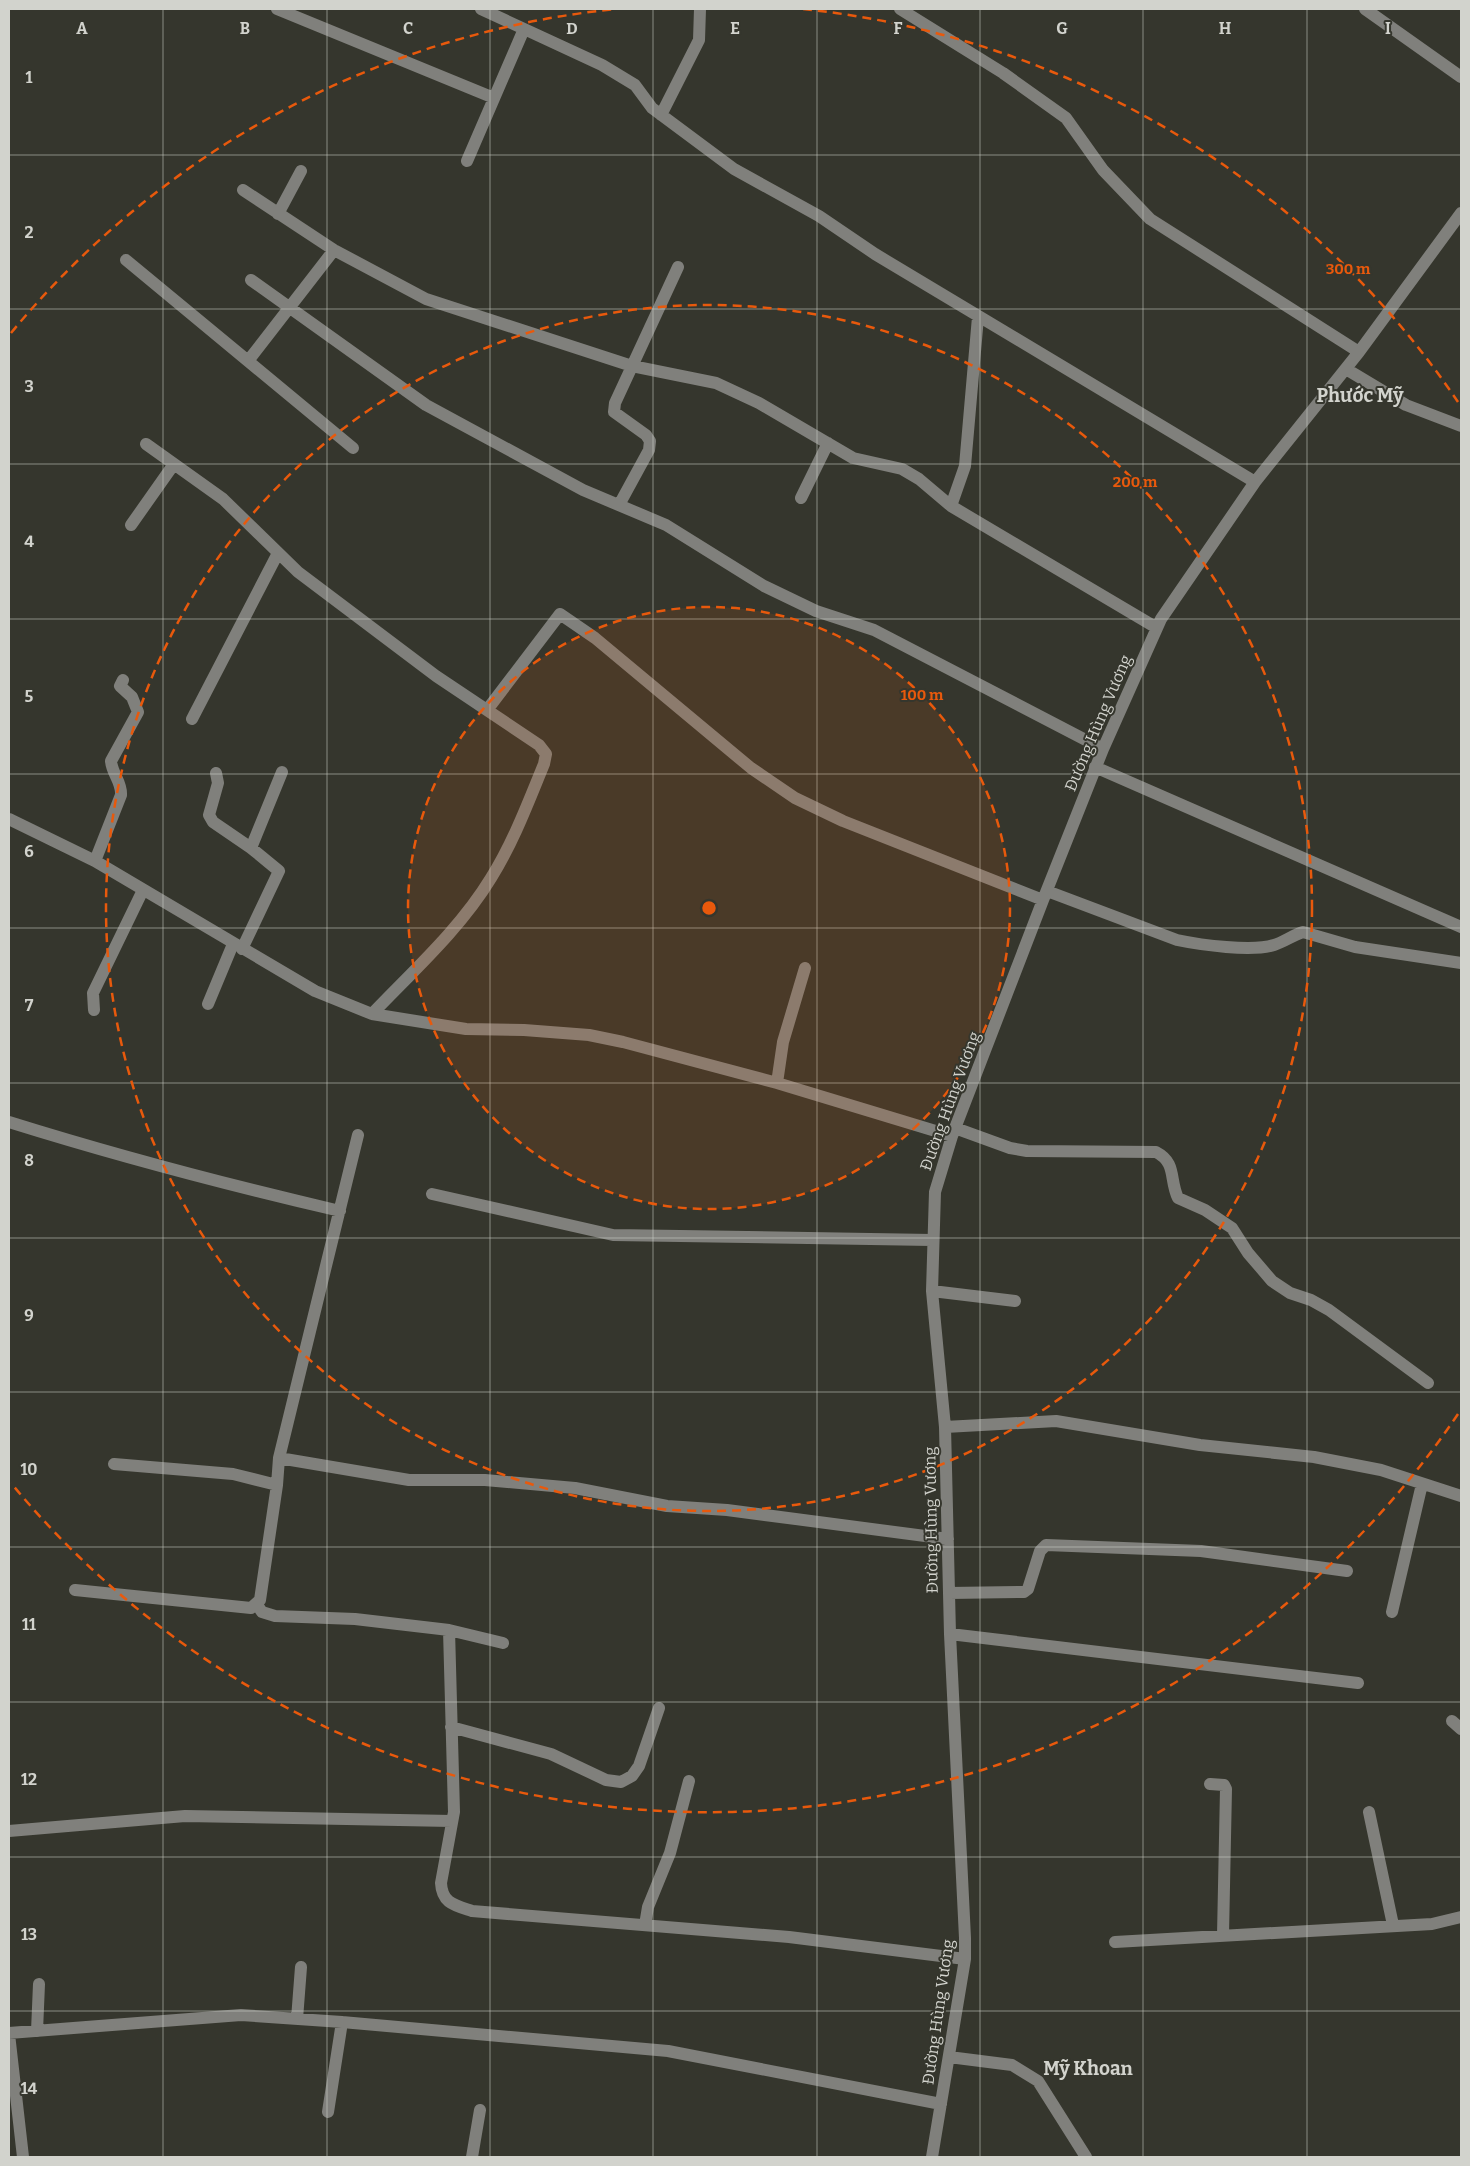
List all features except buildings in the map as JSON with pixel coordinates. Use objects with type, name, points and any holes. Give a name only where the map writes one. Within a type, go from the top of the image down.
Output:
[{"type":"street","points":[[277,9],[494,98]]},
{"type":"street","points":[[481,9],[602,66],[635,85],[652,108],[660,115],[734,169],[819,216],[875,254],[978,317],[1255,482]]},
{"type":"street","points":[[660,115],[699,40],[700,9]]},
{"type":"street","points":[[900,9],[1002,73],[1066,118],[1103,170],[1150,219],[1360,352]]},
{"type":"street","points":[[1365,9],[1461,77]]},
{"type":"street","points":[[467,161],[524,29]]},
{"type":"street","points":[[278,214],[301,171]]},
{"type":"street","points":[[243,190],[334,250],[426,299],[632,366],[716,382],[758,403],[853,458],[902,469],[919,479],[951,506],[1157,628]]},
{"type":"street","name":"Đường Hùng Vương","points":[[932,2157],[964,1960],[950,1634],[945,1427],[932,1291],[932,1240],[936,1192],[953,1132],[1095,767],[1161,619],[1255,482],[1360,352],[1461,213]]},
{"type":"street","points":[[248,361],[291,308],[334,250]]},
{"type":"street","points":[[126,260],[353,448]]},
{"type":"street","points":[[619,505],[650,446],[650,441],[614,412],[615,403],[678,267]]},
{"type":"street","points":[[251,280],[426,405],[584,490],[666,525],[764,586],[816,611],[874,630],[1103,749]]},
{"type":"street","points":[[951,506],[965,466],[978,317]]},
{"type":"street","points":[[1346,369],[1406,405],[1461,426]]},
{"type":"street","points":[[801,498],[828,443]]},
{"type":"street","points":[[146,444],[223,499],[298,572],[421,664],[539,745],[546,754],[544,764],[515,832],[491,879],[464,915],[372,1014]]},
{"type":"street","points":[[131,525],[174,464]]},
{"type":"street","points":[[192,719],[278,553]]},
{"type":"street","points":[[487,710],[560,614],[595,638],[752,768],[795,798],[843,821],[1045,896],[1177,940],[1198,944],[1261,948],[1275,945],[1303,932],[1355,947],[1461,963]]},
{"type":"street","points":[[95,861],[121,795],[122,786],[112,768],[111,761],[138,712],[132,697],[120,686],[123,680]]},
{"type":"street","points":[[1095,767],[1461,927]]},
{"type":"street","points":[[251,848],[282,772]]},
{"type":"street","points":[[208,1004],[279,871],[251,848],[213,822],[209,815],[218,783],[216,773]]},
{"type":"street","points":[[9,819],[95,861],[314,991],[372,1014],[466,1029],[524,1030],[589,1035],[777,1083],[1010,1148],[1027,1151],[1156,1152],[1166,1158],[1172,1168],[1174,1190],[1178,1198],[1205,1210],[1232,1228],[1248,1253],[1272,1282],[1290,1294],[1311,1300],[1329,1310],[1428,1383]]},
{"type":"street","points":[[94,1010],[93,993],[143,890]]},
{"type":"street","points":[[777,1083],[783,1042],[805,968]]},
{"type":"street","points":[[9,1122],[227,1185],[340,1211]]},
{"type":"street","points":[[74,1590],[251,1608],[257,1605],[260,1600],[277,1485],[279,1458],[358,1135]]},
{"type":"street","points":[[432,1194],[613,1235],[932,1240]]},
{"type":"street","points":[[932,1291],[1015,1302]]},
{"type":"street","points":[[945,1427],[1056,1421],[1200,1445],[1314,1457],[1381,1470],[1422,1484],[1461,1494]]},
{"type":"street","points":[[279,1458],[409,1480],[486,1480],[575,1488],[667,1506],[727,1510],[948,1539]]},
{"type":"street","points":[[114,1464],[233,1474],[277,1485]]},
{"type":"street","points":[[1392,1612],[1422,1484]]},
{"type":"street","points":[[949,1593],[1024,1592],[1028,1589],[1040,1551],[1046,1545],[1201,1551],[1347,1572]]},
{"type":"street","points":[[257,1605],[262,1612],[275,1616],[355,1619],[449,1630],[503,1643]]},
{"type":"street","points":[[449,1630],[452,1821],[442,1883],[442,1894],[448,1903],[472,1911],[789,1937],[964,1960]]},
{"type":"street","points":[[950,1634],[1358,1683]]},
{"type":"street","points":[[451,1727],[551,1754],[606,1780],[621,1782],[632,1776],[639,1766],[659,1708]]},
{"type":"street","points":[[645,1925],[648,1907],[670,1854],[689,1781]]},
{"type":"street","points":[[1210,1784],[1224,1786],[1226,1789],[1224,1935]]},
{"type":"street","points":[[1370,1812],[1393,1926]]},
{"type":"street","points":[[9,1831],[185,1816],[452,1821]]},
{"type":"street","points":[[1114,1942],[1432,1924],[1461,1917]]},
{"type":"street","points":[[298,2019],[302,1967]]},
{"type":"street","points":[[37,2031],[40,1984]]},
{"type":"street","points":[[23,2157],[9,2034],[242,2015],[668,2051],[941,2104]]},
{"type":"street","points":[[328,2112],[342,2022]]},
{"type":"street","points":[[949,2057],[1012,2065],[1038,2081],[1060,2120],[1086,2157]]},
{"type":"street","points":[[472,2157],[480,2110]]},
{"type":"district","name":"Phước Mỹ","points":[[1360,395]]},
{"type":"district","name":"Mỹ Khoan","points":[[1088,2068]]}]
